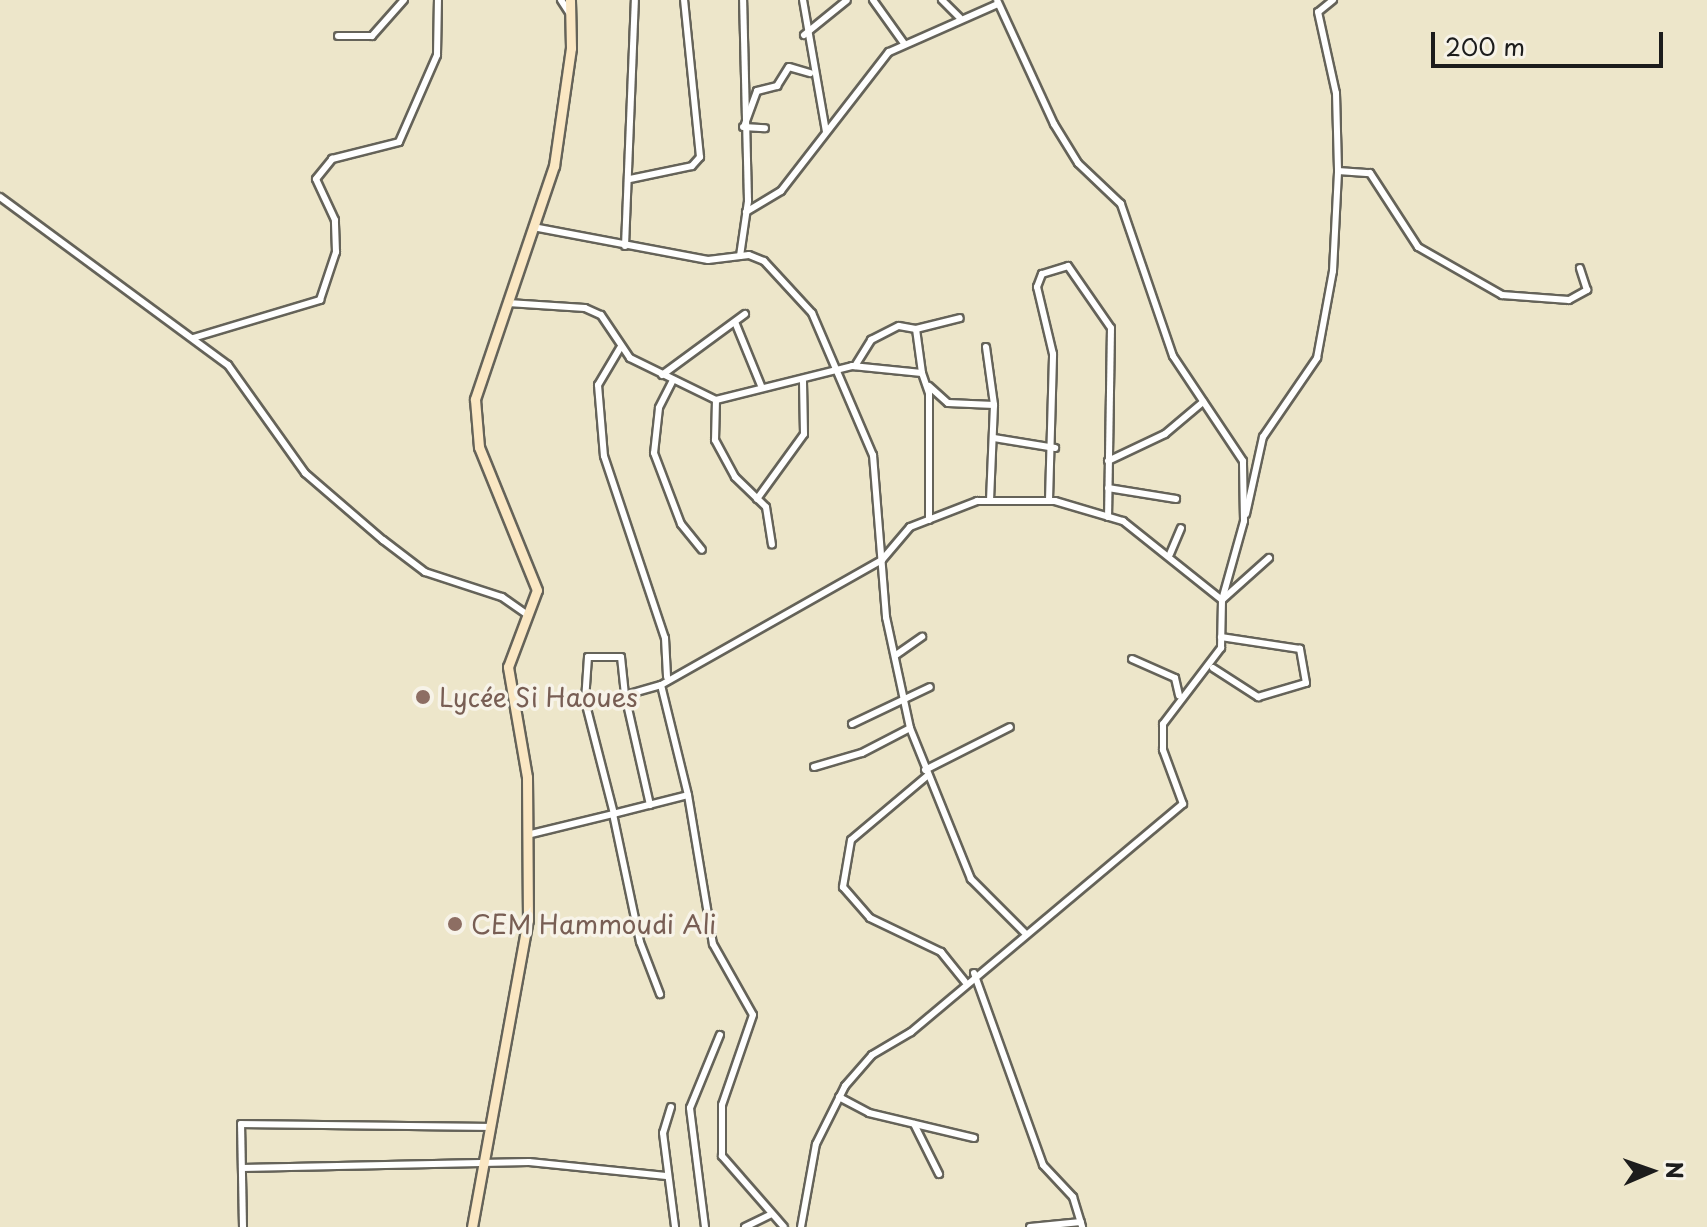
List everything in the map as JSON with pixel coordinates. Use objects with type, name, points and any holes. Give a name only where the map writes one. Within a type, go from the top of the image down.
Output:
[{"type":"main road","points":[[472,1227],[528,920],[531,834],[508,689],[511,652],[537,590],[533,572],[475,428],[484,361],[508,303],[554,166],[572,17],[570,0]]},
{"type":"street","points":[[338,36],[372,36],[404,0]]},
{"type":"street","points":[[193,338],[320,300],[336,252],[335,220],[316,179],[332,159],[399,142],[437,55],[438,0]]},
{"type":"street","points":[[561,0],[572,17]]},
{"type":"street","points":[[625,246],[635,0]]},
{"type":"street","points":[[630,179],[699,163],[684,0]]},
{"type":"street","points":[[740,256],[746,212],[743,0]]},
{"type":"street","points":[[803,0],[810,73],[826,132]]},
{"type":"street","points":[[804,35],[847,0]]},
{"type":"street","points":[[873,0],[903,42]]},
{"type":"street","points":[[942,0],[960,18]]},
{"type":"street","points":[[801,1227],[816,1144],[839,1097],[872,1055],[911,1032],[974,973],[1183,804],[1163,750],[1163,724],[1179,696],[1213,668],[1221,637],[1222,600],[1263,437],[1317,358],[1333,271],[1338,171],[1335,84],[1318,12],[1333,0]]},
{"type":"street","points":[[746,212],[781,191],[826,132],[903,42],[998,2],[1054,124],[1078,163],[1121,204],[1173,356],[1243,461],[1244,521]]},
{"type":"street","points":[[743,127],[757,91],[777,86],[789,67],[810,73]]},
{"type":"street","points":[[743,127],[765,128]]},
{"type":"street","points":[[1338,171],[1370,173],[1418,247],[1502,295],[1569,300],[1587,290],[1580,268]]},
{"type":"street","points":[[0,197],[228,365],[305,473],[383,540],[425,572],[502,597],[528,615]]},
{"type":"street","points":[[533,227],[708,260],[740,256],[764,261],[812,313],[834,375],[873,455],[882,560],[910,728],[971,879],[1026,934]]},
{"type":"street","points":[[1049,500],[1055,448],[1053,354],[1037,287],[1042,274],[1068,266],[1111,328],[1108,517]]},
{"type":"street","points":[[508,303],[585,308],[601,315],[620,348],[662,375],[716,400],[834,375],[855,366],[886,329],[916,329],[960,318]]},
{"type":"street","points":[[662,375],[745,314]]},
{"type":"street","points":[[735,322],[762,388]]},
{"type":"street","points":[[916,329],[922,373],[927,383],[948,403],[994,405]]},
{"type":"street","points":[[986,347],[994,405],[990,499]]},
{"type":"street","points":[[620,348],[598,385],[604,456],[665,638],[667,677]]},
{"type":"street","points":[[855,366],[922,373]]},
{"type":"street","points":[[673,380],[659,408],[654,453],[681,524],[702,550]]},
{"type":"street","points":[[757,499],[804,434],[803,381]]},
{"type":"street","points":[[927,383],[929,520]]},
{"type":"street","points":[[716,400],[715,440],[766,507],[772,545]]},
{"type":"street","points":[[1108,461],[1165,434],[1203,402]]},
{"type":"street","points":[[994,438],[1055,448]]},
{"type":"street","points":[[1108,488],[1176,499]]},
{"type":"street","points":[[625,695],[661,685],[667,677],[755,635],[882,560],[910,527],[990,499],[1049,500],[1108,517],[1170,554],[1222,600]]},
{"type":"street","points":[[1170,554],[1181,528]]},
{"type":"street","points":[[1222,600],[1269,558]]},
{"type":"street","points":[[896,655],[922,637]]},
{"type":"street","points":[[1213,668],[1258,697],[1306,683],[1300,649],[1221,637]]},
{"type":"street","points":[[650,805],[625,695],[621,657],[585,659],[585,701],[640,942],[660,994]]},
{"type":"street","points":[[1132,659],[1175,678],[1179,696]]},
{"type":"street","points":[[661,685],[688,795],[713,944],[753,1015],[722,1105],[722,1156],[784,1227]]},
{"type":"street","points":[[852,724],[907,702],[930,687]]},
{"type":"street","points":[[965,982],[941,952],[878,923],[843,887],[851,840],[926,773],[1010,727]]},
{"type":"street","points":[[814,767],[862,753],[910,728]]},
{"type":"street","points":[[531,834],[688,795]]},
{"type":"street","points":[[974,973],[1043,1165],[1073,1197],[1081,1224],[1030,1227]]},
{"type":"street","points":[[705,1227],[690,1108],[720,1035]]},
{"type":"street","points":[[839,1097],[914,1124],[974,1138]]},
{"type":"street","points":[[671,1107],[663,1116],[666,1176],[675,1227]]},
{"type":"street","points":[[243,1227],[241,1124],[492,1127]]},
{"type":"street","points":[[914,1124],[939,1174]]},
{"type":"street","points":[[242,1168],[484,1162],[666,1176]]},
{"type":"street","points":[[745,1227],[772,1214]]},
{"type":"place","name":"Lycée Si Haoues","points":[[423,697]]},
{"type":"place","name":"CEM Hammoudi Ali","points":[[455,924]]}]
